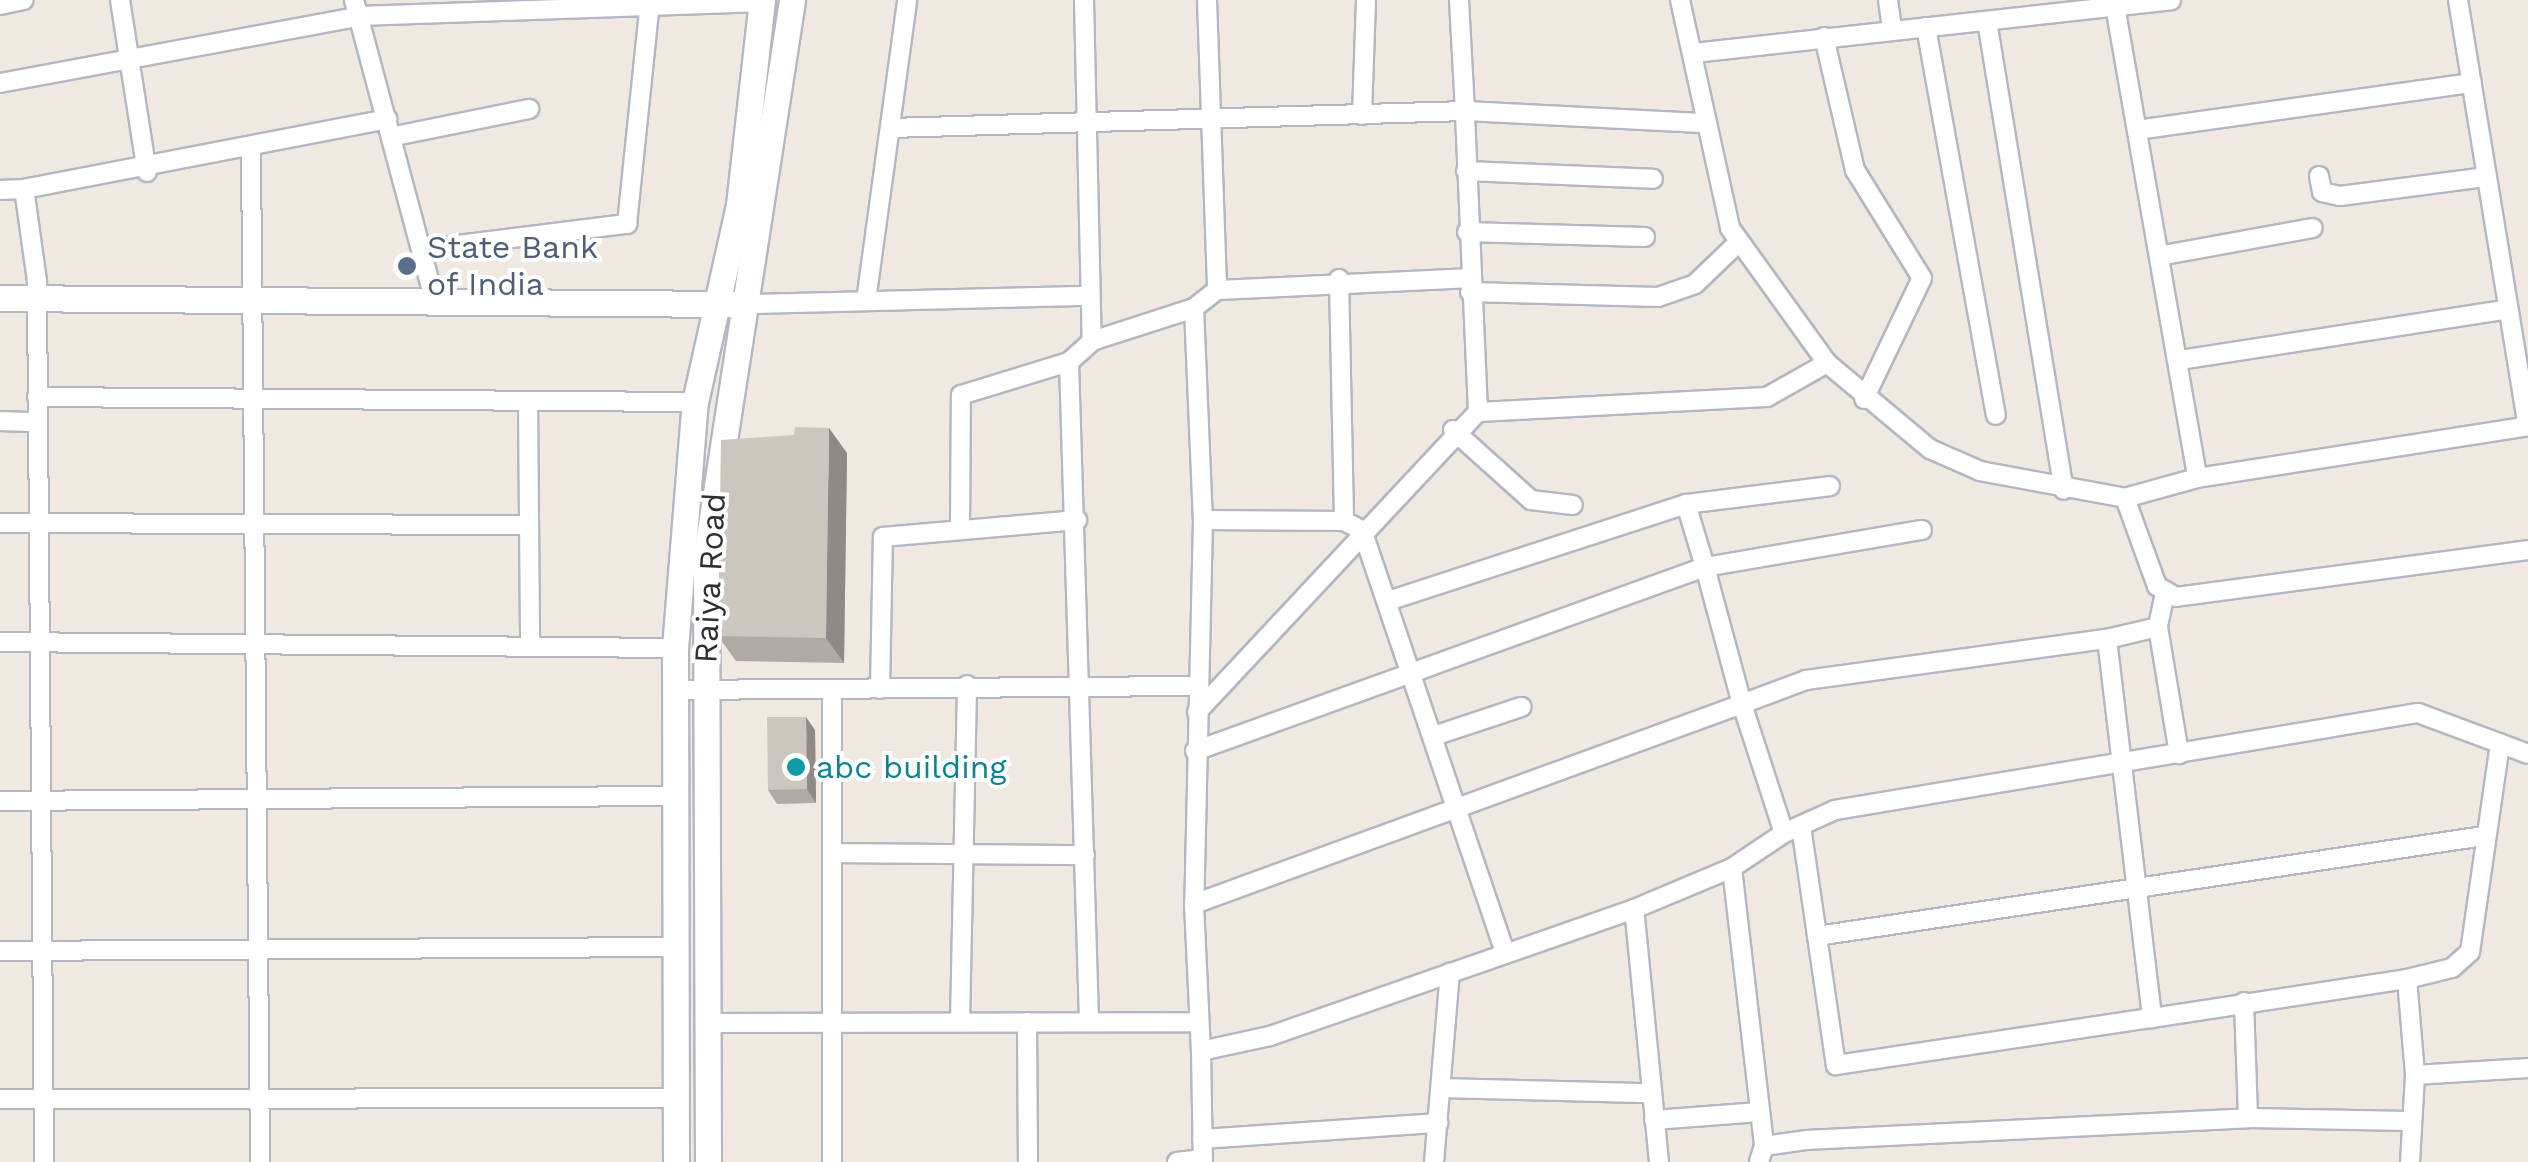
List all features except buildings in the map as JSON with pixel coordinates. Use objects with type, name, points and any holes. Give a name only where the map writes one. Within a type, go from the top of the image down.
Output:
[{"type":"street","points":[[0,5],[24,0]]},
{"type":"street","points":[[120,0],[146,172]]},
{"type":"street","name":"Raiya Road","points":[[708,1162],[706,557],[725,402],[752,304],[792,0]]},
{"type":"street","points":[[866,301],[907,0]]},
{"type":"street","points":[[1084,0],[1090,124],[1092,341]]},
{"type":"street","points":[[1207,0],[1206,120],[1217,290]]},
{"type":"street","points":[[1362,115],[1366,0]]},
{"type":"street","points":[[1460,0],[1467,232],[1478,412]]},
{"type":"street","points":[[1680,0],[1694,54],[1702,123],[1740,242],[1828,363],[1864,398],[1930,449],[2064,490],[2124,498],[2196,478],[2528,426],[2458,0]]},
{"type":"street","points":[[1888,0],[1892,29]]},
{"type":"street","points":[[1694,54],[2171,0]]},
{"type":"street","points":[[0,82],[128,60],[357,8],[505,3],[649,10],[762,1]]},
{"type":"street","name":"Raiya Road","points":[[676,1162],[675,648],[695,402],[721,304],[762,1]]},
{"type":"street","points":[[2115,4],[2164,256],[2196,478]]},
{"type":"street","points":[[357,8],[425,249],[435,302]]},
{"type":"street","points":[[425,249],[627,224],[649,10]]},
{"type":"street","points":[[1987,21],[2064,490]]},
{"type":"street","points":[[1926,27],[1996,415]]},
{"type":"street","points":[[1824,38],[1855,170],[1922,278],[1864,398]]},
{"type":"street","points":[[2137,130],[2472,83]]},
{"type":"street","points":[[0,190],[146,172],[391,127],[529,109]]},
{"type":"street","points":[[890,128],[1465,111],[1702,123]]},
{"type":"street","points":[[251,152],[260,646],[260,1162]]},
{"type":"street","points":[[1466,171],[1653,179]]},
{"type":"street","points":[[2319,176],[2322,192],[2340,196],[2487,177]]},
{"type":"street","points":[[24,189],[36,298],[44,1162]]},
{"type":"street","points":[[2164,256],[2312,228]]},
{"type":"street","points":[[1467,232],[1644,238]]},
{"type":"street","points":[[960,526],[961,395],[1069,362],[1092,341],[1194,308],[1217,290],[1339,279],[1658,297],[1695,284],[1740,242]]},
{"type":"street","points":[[1339,279],[1344,521]]},
{"type":"street","points":[[0,298],[752,304],[1090,296]]},
{"type":"street","points":[[1177,1162],[1202,1161],[1194,904],[1203,520],[1194,308]]},
{"type":"street","points":[[2180,360],[2508,309]]},
{"type":"street","points":[[1069,362],[1082,688],[1089,1022]]},
{"type":"street","points":[[1197,712],[1454,430],[1478,412],[1767,397],[1828,363]]},
{"type":"street","points":[[37,397],[256,392],[528,403],[695,402]]},
{"type":"street","points":[[528,403],[524,525],[530,645]]},
{"type":"street","points":[[0,422],[37,422]]},
{"type":"street","points":[[1454,430],[1531,500],[1572,505]]},
{"type":"street","points":[[1392,600],[1686,504],[1830,486]]},
{"type":"street","points":[[2124,498],[2165,594],[2158,627],[2179,754]]},
{"type":"street","points":[[1686,504],[1742,704],[1792,830],[1817,936],[1836,1065],[2407,979],[2452,968],[2470,952],[2500,743]]},
{"type":"street","points":[[880,689],[883,537],[960,526],[1076,520]]},
{"type":"street","points":[[1203,520],[1344,521],[1362,530],[1392,600],[1505,953]]},
{"type":"street","points":[[0,523],[524,525]]},
{"type":"street","points":[[1195,751],[1705,567],[1922,530]]},
{"type":"street","points":[[2165,594],[2528,550]]},
{"type":"street","points":[[1194,904],[1462,810],[1806,680],[2106,639],[2158,627]]},
{"type":"street","points":[[2106,639],[2152,1018]]},
{"type":"street","points":[[0,642],[675,648]]},
{"type":"street","points":[[960,1022],[967,685]]},
{"type":"street","points":[[674,690],[1198,686]]},
{"type":"street","points":[[832,691],[837,853],[832,1162]]},
{"type":"street","points":[[1437,735],[1521,707]]},
{"type":"street","points":[[1200,1051],[1450,973],[1634,909],[1732,868],[1792,830],[1835,810],[2418,713],[2528,754]]},
{"type":"street","points":[[0,801],[260,793],[674,796]]},
{"type":"street","points":[[1817,936],[2484,836]]},
{"type":"street","points":[[837,853],[1086,854]]},
{"type":"street","points":[[1732,868],[1760,1112],[1761,1154],[2248,1118],[2408,1121]]},
{"type":"street","points":[[1634,909],[1659,1162]]},
{"type":"street","points":[[0,951],[678,947]]},
{"type":"street","points":[[1434,1162],[1450,973]]},
{"type":"street","points":[[2407,979],[2415,1076],[2408,1121],[2410,1162]]},
{"type":"street","points":[[2244,1002],[2248,1118]]},
{"type":"street","points":[[1027,1022],[1028,1162]]},
{"type":"street","points":[[710,1023],[1199,1022]]},
{"type":"street","points":[[2415,1076],[2528,1068]]},
{"type":"street","points":[[1441,1088],[1651,1093]]},
{"type":"street","points":[[0,1099],[676,1098]]},
{"type":"street","points":[[1654,1120],[1760,1112]]},
{"type":"street","points":[[1202,1139],[1438,1123]]},
{"type":"place","name":"State Bank of India","points":[[407,266]]},
{"type":"place","name":"abc building","points":[[796,767]]}]
